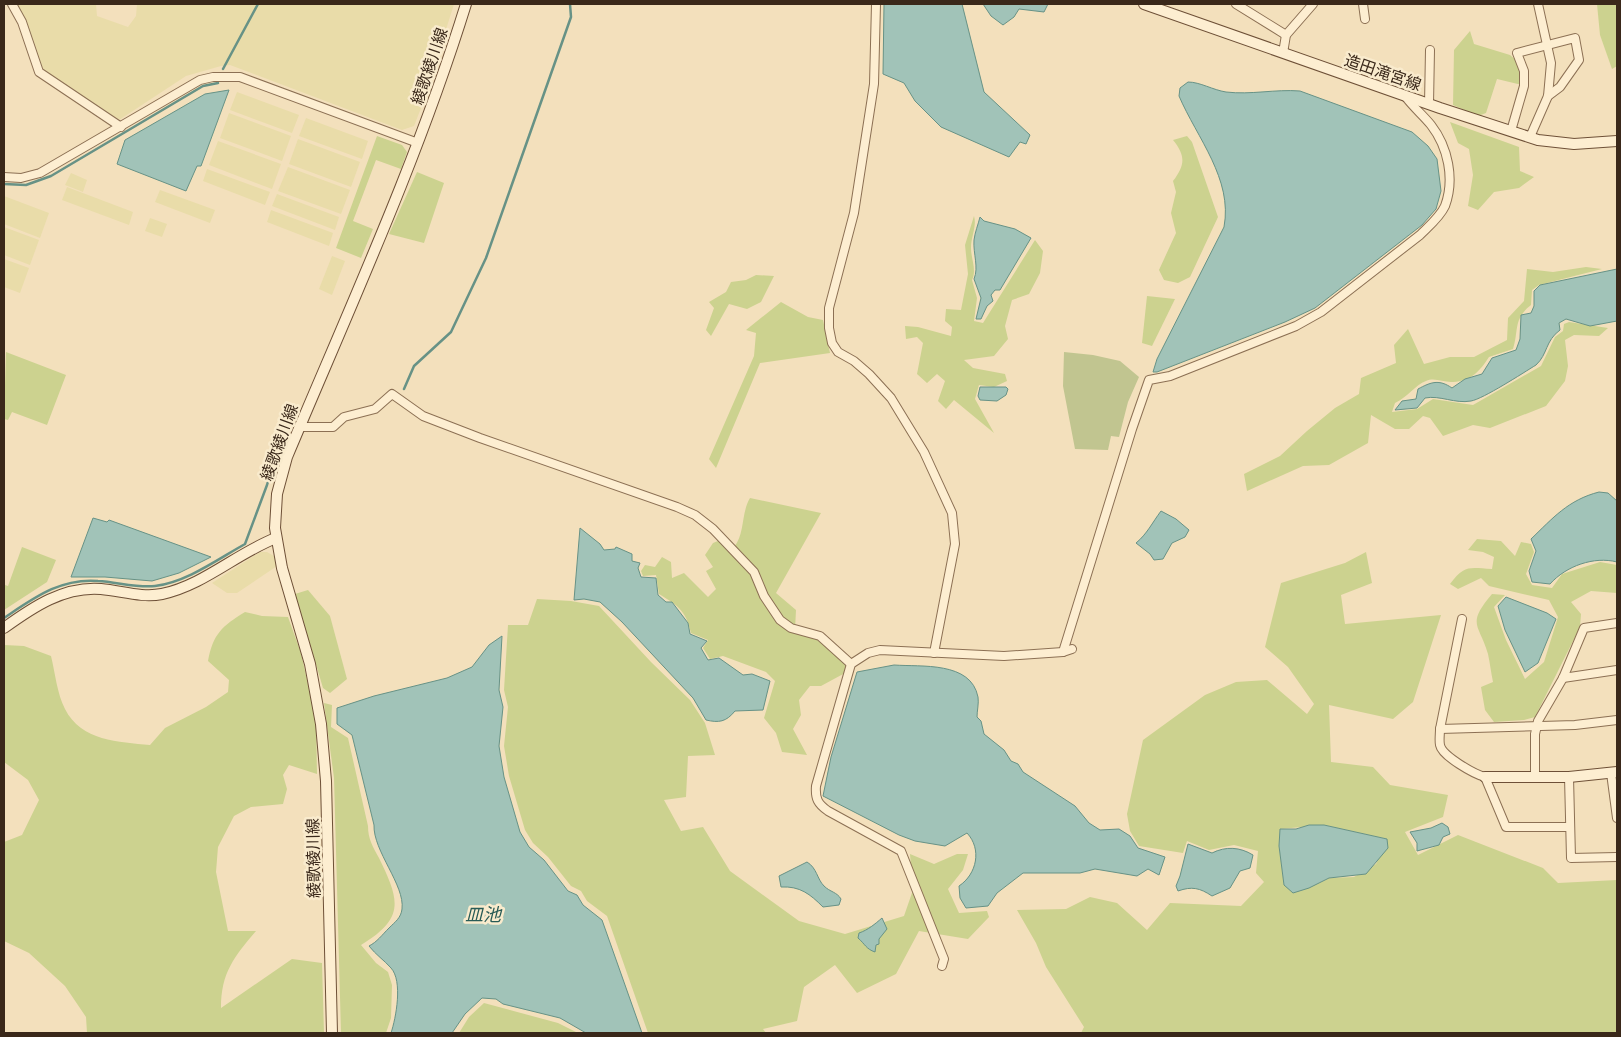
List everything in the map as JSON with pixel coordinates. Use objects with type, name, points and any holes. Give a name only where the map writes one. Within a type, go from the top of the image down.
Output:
[{"type":"main road","name":"綾歌綾川線","points":[[332,1033],[326,781],[323,743],[310,664],[276,538],[277,494],[286,457],[418,143],[466,4]]},
{"type":"main road","name":"造田滝宮線","points":[[1144,4],[1429,104],[1530,137],[1553,143],[1574,144],[1617,141]]},
{"type":"main road","points":[[4,628],[49,599],[69,591],[100,589],[146,595],[174,590],[276,538]]},
{"type":"main road","points":[[1485,777],[1569,777],[1614,773]]},
{"type":"street","points":[[12,4],[22,22],[38,72],[121,127]]},
{"type":"street","points":[[876,4],[874,84],[868,110],[854,213],[829,308],[829,328],[832,343],[838,352],[854,361],[869,374],[895,405],[924,452],[952,513],[955,544],[934,653]]},
{"type":"street","points":[[1236,4],[1286,35]]},
{"type":"street","points":[[1283,53],[1286,35],[1313,4]]},
{"type":"street","points":[[1363,4],[1365,19]]},
{"type":"street","points":[[1530,137],[1548,96],[1551,63],[1538,4]]},
{"type":"street","points":[[1511,131],[1524,86],[1524,71],[1517,53],[1575,38],[1580,60],[1560,87],[1548,96]]},
{"type":"street","points":[[1429,104],[1430,50]]},
{"type":"street","points":[[4,176],[21,178],[40,173],[200,80],[227,76],[252,81],[418,143]]},
{"type":"street","points":[[1063,652],[1149,380],[1170,376],[1296,326],[1321,312],[1420,235],[1434,221],[1444,207],[1450,183],[1448,161],[1431,125],[1404,95]]},
{"type":"street","points":[[299,427],[333,427],[344,417],[375,409],[392,394],[432,419],[677,507],[695,515],[713,529],[754,572],[764,596],[780,620],[791,628],[820,636],[851,664]]},
{"type":"street","points":[[1462,619],[1440,729],[1439,745],[1443,752],[1476,775],[1485,777],[1506,827],[1570,827]]},
{"type":"street","points":[[1535,777],[1536,727],[1563,678],[1584,628],[1617,623]]},
{"type":"street","points":[[942,966],[944,958],[901,851],[820,806],[816,797],[816,786],[851,664],[868,653],[880,650],[1004,656],[1063,652],[1072,649]]},
{"type":"street","points":[[1563,678],[1617,670]]},
{"type":"street","points":[[1440,729],[1575,726],[1617,720]]},
{"type":"street","points":[[1614,773],[1617,818]]},
{"type":"street","points":[[1569,777],[1571,858],[1617,857]]},
{"type":"shaded area","points":[[17,4],[96,4],[97,16],[128,27],[136,16],[137,4],[454,4],[414,126],[402,130],[230,65],[186,76],[119,120],[43,70],[35,53],[34,42]]},
{"type":"shaded area","points":[[237,92],[299,115],[292,133],[230,110]]},
{"type":"shaded area","points":[[229,113],[291,136],[282,161],[220,138]]},
{"type":"shaded area","points":[[306,118],[368,141],[362,159],[299,136]]},
{"type":"shaded area","points":[[298,139],[360,162],[351,187],[289,164]]},
{"type":"shaded area","points":[[218,141],[281,164],[272,189],[209,165]]},
{"type":"shaded area","points":[[288,167],[350,190],[341,214],[278,191]]},
{"type":"shaded area","points":[[207,169],[270,192],[265,205],[203,181]]},
{"type":"shaded area","points":[[71,173],[87,180],[83,192],[65,185]]},
{"type":"shaded area","points":[[67,187],[133,212],[129,225],[62,200]]},
{"type":"shaded area","points":[[160,190],[215,210],[210,223],[155,202]]},
{"type":"shaded area","points":[[277,194],[339,217],[335,230],[272,206]]},
{"type":"shaded area","points":[[4,196],[49,213],[40,238],[4,224]]},
{"type":"shaded area","points":[[271,210],[333,233],[329,246],[267,222]]},
{"type":"shaded area","points":[[150,218],[167,224],[162,237],[145,231]]},
{"type":"shaded area","points":[[4,227],[39,240],[30,265],[4,255]]},
{"type":"shaded area","points":[[332,256],[345,261],[332,295],[319,289]]},
{"type":"shaded area","points":[[4,259],[29,268],[20,293],[4,287]]},
{"type":"shaded area","points":[[260,552],[267,552],[274,556],[277,566],[237,593],[227,593],[212,583]]},
{"type":"green space","points":[[1597,4],[1617,4],[1617,66],[1612,69],[1600,35]]},
{"type":"green space","points":[[1470,31],[1474,44],[1510,55],[1517,61],[1522,85],[1497,79],[1486,113],[1478,116],[1453,105],[1454,50]]},
{"type":"green space","points":[[1450,122],[1519,147],[1520,171],[1534,177],[1519,188],[1494,192],[1478,210],[1468,206],[1473,175],[1469,149],[1458,143]]},
{"type":"green space","points":[[377,136],[402,145],[407,152],[401,169],[376,160],[353,221],[373,229],[361,258],[336,248]]},
{"type":"green space","points":[[1187,136],[1192,142],[1218,217],[1190,277],[1178,283],[1164,280],[1159,270],[1176,233],[1171,213],[1176,192],[1173,181],[1182,165],[1182,156],[1173,140]]},
{"type":"green space","points":[[417,172],[444,183],[424,243],[389,234]]},
{"type":"green space","points":[[974,216],[975,224],[971,248],[974,268],[972,280],[977,298],[974,321],[983,323],[1035,240],[1043,251],[1040,273],[1029,294],[1012,300],[1005,326],[1008,339],[994,356],[964,360],[973,368],[1005,374],[1007,381],[994,387],[979,385],[975,399],[994,433],[954,400],[946,409],[938,401],[945,381],[937,374],[927,383],[917,374],[923,343],[917,337],[906,339],[905,326],[918,327],[951,336],[952,327],[945,321],[946,309],[961,310],[968,274],[965,245]]},
{"type":"green space","points":[[1586,267],[1602,269],[1539,285],[1532,290],[1531,305],[1521,315],[1513,349],[1489,357],[1478,371],[1465,380],[1450,382],[1429,380],[1422,383],[1395,403],[1392,412],[1417,409],[1433,399],[1473,405],[1541,366],[1555,337],[1563,331],[1564,324],[1569,322],[1608,328],[1599,336],[1574,335],[1565,340],[1568,366],[1565,381],[1546,406],[1490,428],[1473,425],[1443,436],[1430,418],[1423,416],[1409,429],[1395,429],[1371,415],[1368,443],[1329,465],[1303,466],[1247,491],[1244,474],[1280,456],[1335,408],[1359,394],[1361,378],[1396,363],[1394,345],[1408,329],[1424,364],[1450,357],[1474,357],[1507,340],[1508,318],[1524,301],[1527,269],[1553,272]]},
{"type":"green space","points":[[756,275],[774,276],[761,302],[747,309],[729,304],[711,336],[706,330],[714,308],[709,302],[726,292],[731,282],[746,280]]},
{"type":"green space","points":[[1147,296],[1175,299],[1152,346],[1142,343]]},
{"type":"green space","points":[[781,302],[808,317],[823,320],[830,353],[760,363],[716,468],[709,459],[754,356],[756,333],[746,330]]},
{"type":"green space","points":[[6,352],[66,375],[47,425],[12,412],[8,420],[4,419]]},
{"type":"green space","points":[[1064,352],[1093,355],[1120,361],[1139,377],[1128,402],[1119,437],[1111,436],[1108,450],[1075,449],[1063,386]]},
{"type":"green space","points":[[750,498],[821,513],[776,593],[796,610],[795,630],[819,639],[845,662],[845,673],[821,686],[810,686],[799,700],[801,715],[793,729],[807,755],[782,752],[776,733],[764,718],[775,681],[766,672],[723,656],[710,659],[703,648],[708,640],[691,633],[689,625],[680,609],[659,594],[656,575],[643,576],[641,571],[645,565],[655,567],[662,557],[671,562],[672,578],[684,573],[708,597],[716,589],[706,571],[713,567],[705,555],[713,543],[725,538],[734,547],[740,536],[745,510]]},
{"type":"green space","points":[[1477,539],[1501,541],[1515,556],[1521,542],[1531,544],[1534,552],[1526,574],[1532,585],[1552,588],[1562,574],[1600,562],[1617,565],[1617,593],[1591,591],[1571,602],[1581,614],[1580,627],[1535,717],[1524,720],[1494,722],[1485,710],[1481,687],[1493,682],[1488,654],[1478,630],[1477,618],[1492,594],[1505,595],[1494,607],[1506,640],[1525,679],[1544,662],[1558,617],[1549,600],[1489,586],[1481,578],[1458,589],[1450,584],[1464,570],[1492,569],[1494,557],[1483,552],[1468,550]]},
{"type":"green space","points":[[22,547],[56,560],[47,582],[4,610],[4,588],[5,585],[8,586]]},
{"type":"green space","points":[[1366,552],[1372,583],[1341,595],[1345,624],[1441,615],[1413,702],[1393,719],[1329,705],[1331,762],[1373,767],[1390,785],[1448,795],[1443,817],[1405,832],[1418,855],[1458,835],[1543,868],[1558,883],[1617,880],[1617,1033],[1081,1033],[1084,1027],[1046,967],[1036,943],[1017,910],[1066,909],[1090,897],[1117,903],[1147,930],[1170,903],[1241,906],[1264,882],[1256,873],[1258,851],[1234,845],[1209,850],[1187,841],[1183,853],[1139,846],[1130,831],[1127,814],[1143,740],[1205,695],[1236,682],[1267,680],[1307,714],[1314,704],[1288,667],[1265,647],[1281,583],[1345,563]],"holes":[[[1324,825],[1387,839],[1376,864],[1354,877],[1329,878],[1319,883],[1284,885],[1279,846],[1280,829]]]},
{"type":"green space","points":[[308,590],[330,616],[347,679],[330,693],[323,688],[295,594]]},
{"type":"green space","points":[[537,599],[571,601],[599,606],[651,662],[690,700],[705,723],[715,755],[688,756],[686,797],[664,800],[681,831],[703,827],[730,871],[799,921],[845,934],[904,916],[913,890],[910,854],[934,864],[957,854],[968,854],[963,870],[948,889],[959,913],[987,911],[989,917],[968,939],[919,931],[896,974],[857,993],[835,965],[804,987],[797,1021],[763,1029],[766,1033],[648,1033],[607,916],[587,901],[581,891],[571,886],[548,857],[533,843],[525,830],[509,776],[504,746],[508,707],[504,690],[508,625],[528,625]]},
{"type":"green space","points":[[245,612],[262,616],[288,617],[301,653],[316,720],[317,774],[289,765],[283,775],[287,789],[283,804],[251,807],[234,816],[218,847],[216,872],[228,931],[256,931],[230,966],[223,985],[221,1008],[292,959],[322,963],[324,1033],[87,1033],[86,1017],[65,986],[29,953],[4,941],[4,842],[22,835],[39,800],[28,780],[4,762],[4,645],[24,646],[51,656],[62,703],[72,720],[81,728],[91,734],[114,741],[150,745],[165,728],[206,707],[228,692],[229,680],[208,661],[216,637],[230,622]]},
{"type":"green space","points":[[324,703],[332,705],[331,727],[348,738],[370,839],[386,873],[394,897],[392,917],[385,926],[361,945],[376,963],[388,972],[392,985],[391,1018],[386,1033],[341,1033],[334,778]]},
{"type":"green space","points":[[484,1003],[558,1023],[578,1033],[459,1033],[469,1017]]},
{"type":"water","points":[[884,4],[962,4],[984,92],[1030,135],[1026,144],[1020,142],[1009,157],[941,127],[915,101],[904,83],[883,74]]},
{"type":"water","points":[[983,4],[1048,4],[1044,12],[1019,9],[1014,17],[1003,25],[991,16]]},
{"type":"water","points":[[1188,82],[1226,92],[1300,91],[1412,132],[1428,146],[1437,159],[1441,191],[1436,209],[1422,225],[1315,308],[1285,322],[1153,372],[1157,359],[1224,227],[1225,209],[1223,192],[1218,176],[1212,159],[1179,96],[1180,88]]},
{"type":"water","points":[[229,90],[201,166],[197,166],[186,191],[117,164],[125,140],[205,94]]},
{"type":"water","points":[[980,217],[984,221],[1015,229],[1031,238],[1000,290],[995,290],[991,295],[993,301],[987,306],[981,319],[976,319],[981,298],[974,279],[976,270],[974,240]]},
{"type":"water","points":[[1617,269],[1617,321],[1590,326],[1566,319],[1559,323],[1560,330],[1555,334],[1536,365],[1484,396],[1465,402],[1431,397],[1425,398],[1417,408],[1395,410],[1402,401],[1416,399],[1418,389],[1431,383],[1443,383],[1452,388],[1465,379],[1482,374],[1492,358],[1516,350],[1520,339],[1521,315],[1531,313],[1534,306],[1534,291],[1540,285]]},
{"type":"water","points":[[980,387],[1006,387],[1008,389],[1006,395],[997,401],[980,400],[978,396]]},
{"type":"water","points":[[1599,492],[1608,493],[1617,501],[1617,562],[1599,560],[1581,564],[1564,572],[1550,584],[1532,582],[1529,571],[1536,551],[1531,539],[1570,505],[1588,495]]},
{"type":"water","points":[[1161,511],[1176,519],[1189,530],[1185,537],[1172,543],[1163,559],[1154,560],[1150,554],[1136,543]]},
{"type":"water","points":[[93,518],[107,522],[109,520],[211,557],[179,573],[152,581],[105,577],[71,577]]},
{"type":"water","points":[[580,528],[600,544],[604,550],[615,549],[616,547],[632,554],[632,561],[640,563],[638,568],[641,577],[656,578],[658,595],[666,602],[672,602],[688,623],[690,634],[707,641],[701,648],[708,660],[719,658],[743,675],[752,674],[770,681],[763,710],[735,711],[722,721],[706,720],[693,698],[622,622],[600,602],[584,599],[574,600]]},
{"type":"water","points":[[1506,597],[1547,613],[1556,619],[1538,663],[1525,672],[1505,630],[1498,606]]},
{"type":"water","name":"皿池","points":[[502,636],[499,690],[503,707],[499,746],[504,777],[520,832],[529,847],[544,860],[568,891],[577,895],[583,905],[602,920],[642,1033],[586,1033],[560,1018],[503,1004],[496,999],[482,998],[465,1014],[452,1033],[391,1033],[395,1018],[398,990],[395,974],[369,946],[399,917],[402,909],[402,900],[399,889],[378,846],[352,735],[337,724],[337,708],[374,696],[447,678],[472,667],[489,645]]},
{"type":"water","points":[[894,665],[943,668],[966,677],[973,685],[978,697],[977,717],[981,721],[984,734],[1004,750],[1011,761],[1018,764],[1023,772],[1075,806],[1089,823],[1100,830],[1119,829],[1130,836],[1138,848],[1165,857],[1159,875],[1148,869],[1137,876],[1095,869],[1080,873],[1023,873],[997,893],[988,906],[966,908],[960,898],[959,886],[970,875],[976,854],[972,839],[967,833],[945,846],[915,841],[899,835],[823,796],[831,757],[857,672]]},
{"type":"water","points":[[1442,823],[1448,827],[1450,834],[1443,837],[1439,845],[1417,851],[1417,843],[1410,832],[1431,828]]},
{"type":"water","points":[[1309,825],[1324,825],[1387,839],[1388,848],[1366,874],[1329,878],[1309,888],[1293,893],[1284,885],[1279,846],[1280,829],[1296,829]]},
{"type":"water","points":[[1188,844],[1212,853],[1228,848],[1243,850],[1253,855],[1250,868],[1240,871],[1230,888],[1212,896],[1196,889],[1178,891],[1176,886]]},
{"type":"water","points":[[807,862],[813,867],[824,886],[841,899],[839,905],[823,907],[814,898],[799,889],[781,887],[779,876]]},
{"type":"water","points":[[882,918],[887,929],[879,939],[875,952],[858,938],[859,933],[868,929]]},
{"type":"waterway","points":[[223,69],[258,4]]},
{"type":"waterway","points":[[404,389],[414,366],[451,332],[486,258],[571,17],[570,4]]},
{"type":"waterway","points":[[4,184],[26,185],[51,176],[203,86],[218,83]]},
{"type":"waterway","points":[[4,618],[48,591],[72,583],[98,581],[134,586],[167,584],[202,569],[245,544],[267,485],[280,440]]}]
